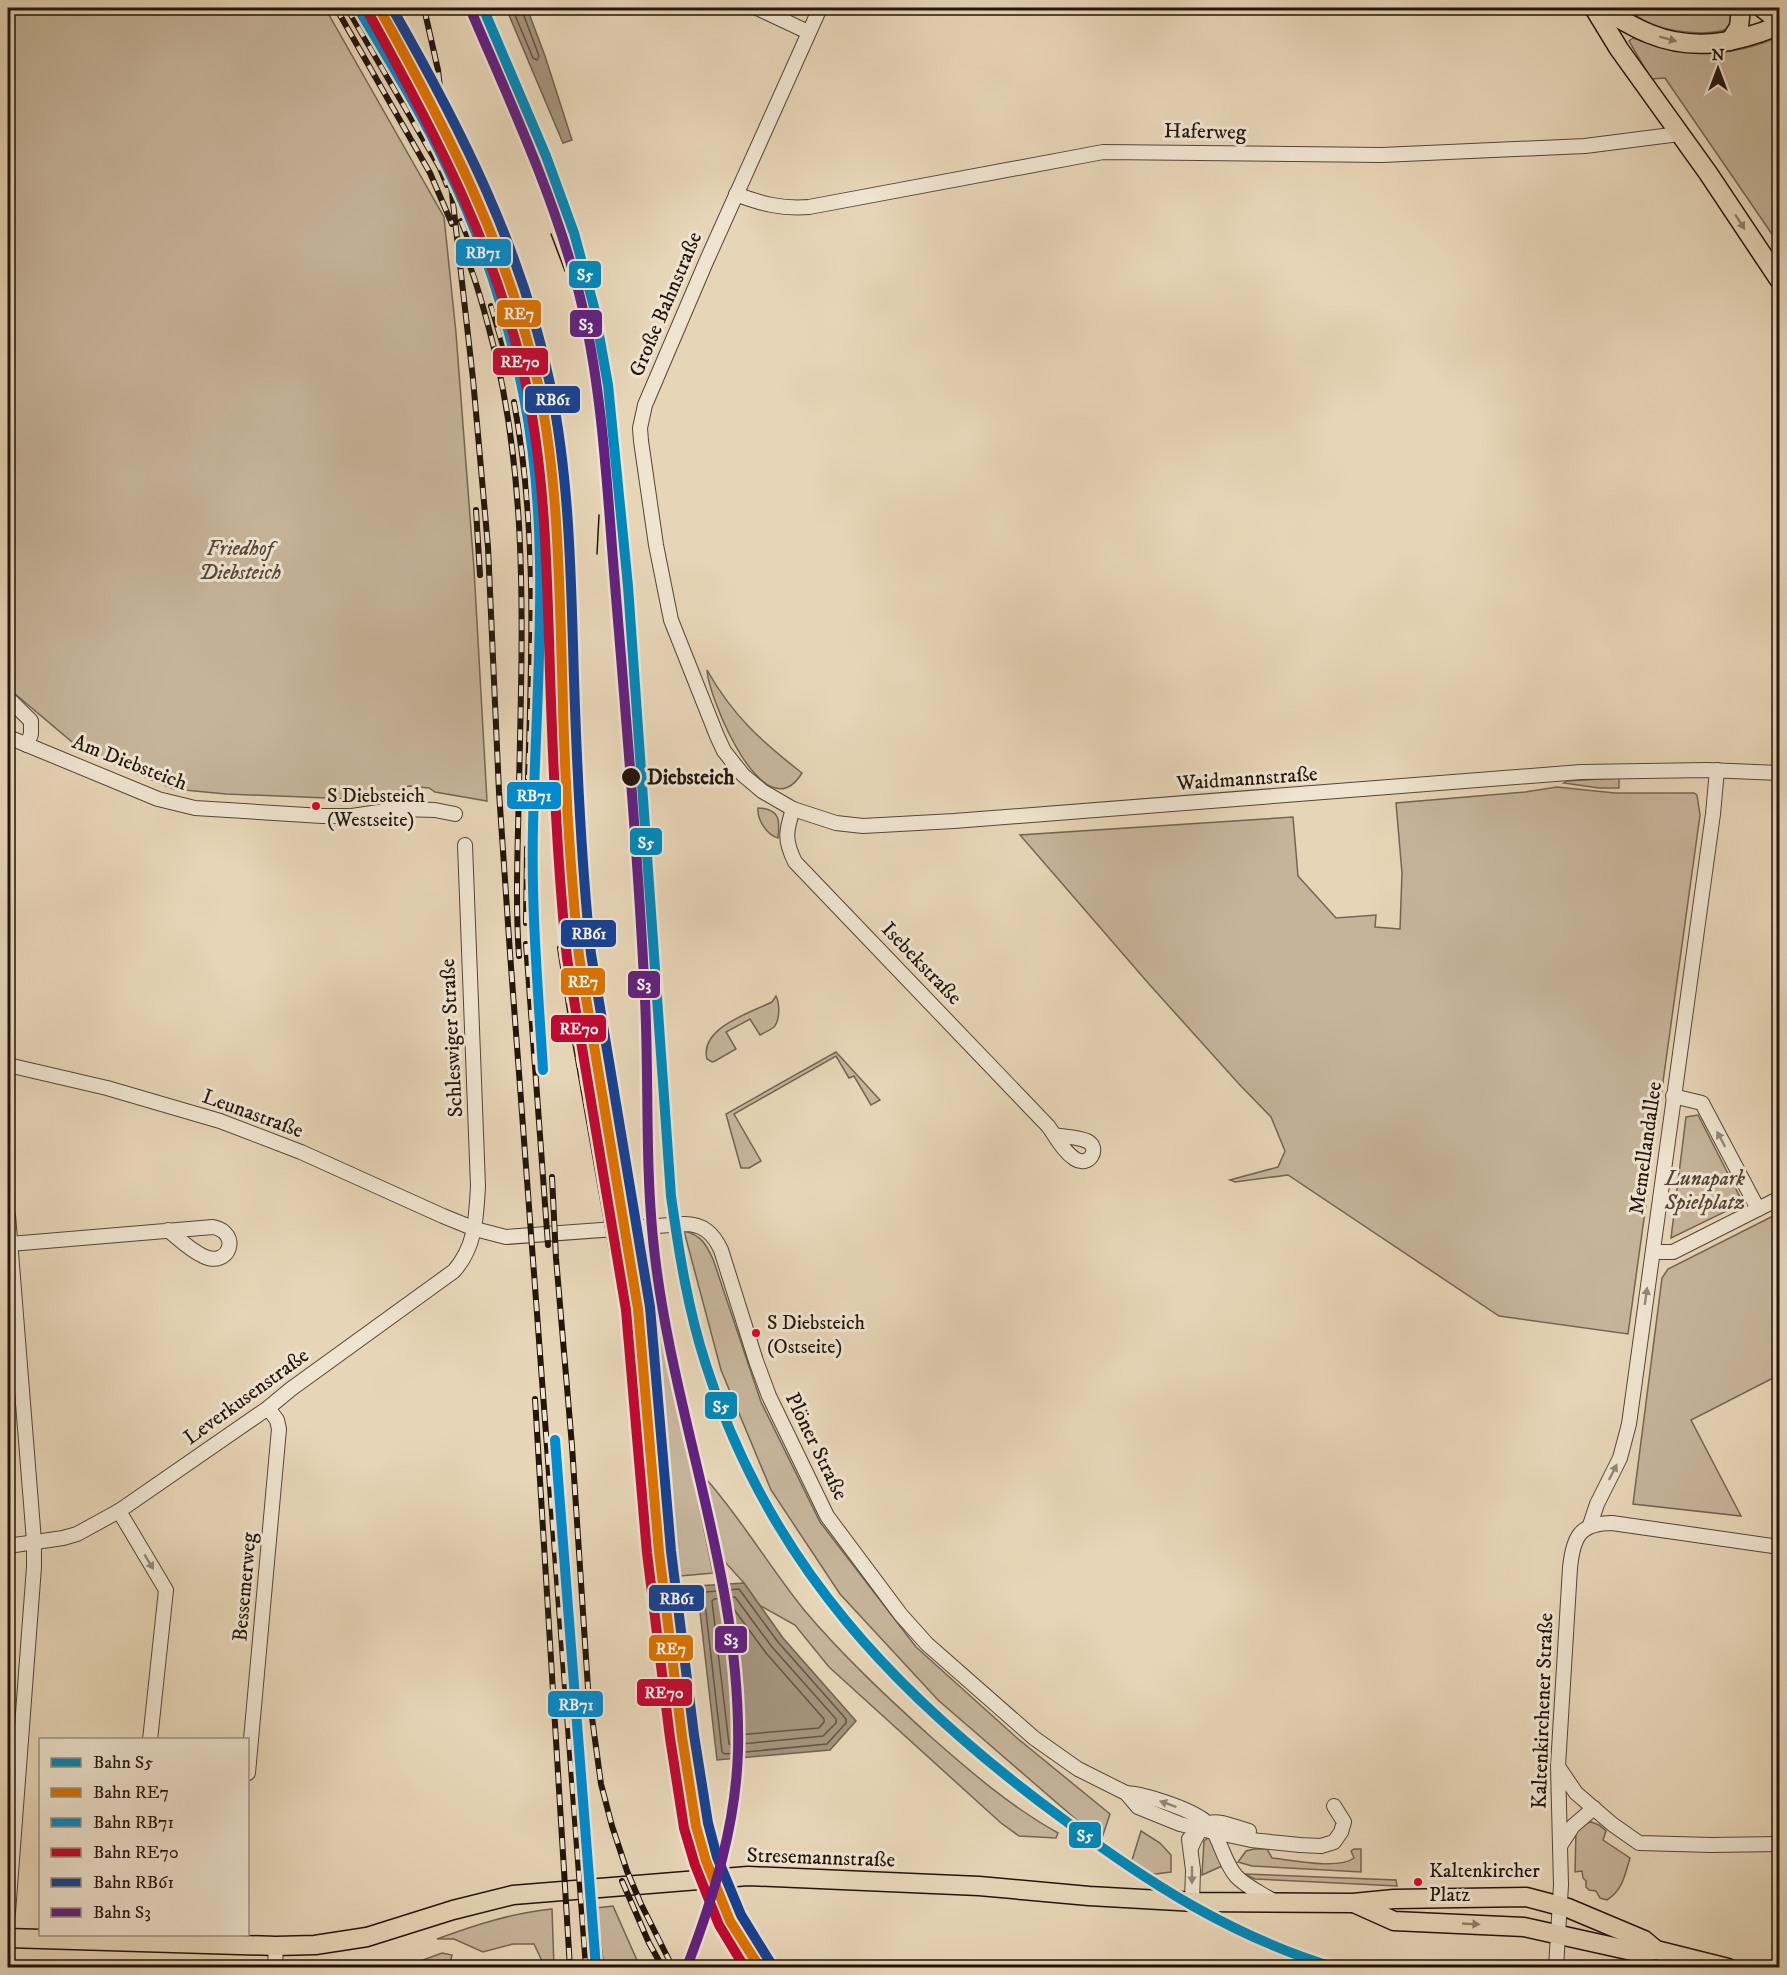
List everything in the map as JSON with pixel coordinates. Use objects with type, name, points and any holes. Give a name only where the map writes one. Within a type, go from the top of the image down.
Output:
[{"type":"main road","points":[[1594,8],[1619,49],[1708,173],[1779,281]]},
{"type":"main road","points":[[1730,41],[1739,27],[1741,8]]},
{"type":"main road","points":[[1611,10],[1651,35],[1678,42],[1706,44],[1730,41],[1779,24],[1762,8]]},
{"type":"main road","points":[[1611,10],[1619,49]]},
{"type":"main road","name":"Stresemannstraße","points":[[8,1938],[232,1940],[276,1946],[315,1946],[367,1938],[465,1907],[513,1895],[719,1877],[788,1877],[899,1882],[1192,1902],[1353,1903],[1394,1899],[1530,1897],[1560,1905],[1644,1941],[1656,1950],[1728,1968]]},
{"type":"main road","name":"Stresemannstraße","points":[[1353,1903],[1394,1921],[1524,1927],[1641,1953],[1656,1950]]},
{"type":"street","points":[[757,8],[808,32]]},
{"type":"street","name":"Große Bahnstraße","points":[[735,765],[717,736],[671,620],[656,545],[640,428],[645,405],[736,194],[820,8]]},
{"type":"street","name":"Haferweg","points":[[736,194],[770,206],[810,207],[1102,152],[1393,154],[1585,146],[1679,134]]},
{"type":"street","points":[[8,698],[31,721],[31,734],[27,745]]},
{"type":"street","name":"Am Diebsteich","points":[[8,737],[158,799],[195,808],[322,816],[352,816],[399,809],[435,810],[455,814]]},
{"type":"street","name":"Waidmannstraße","points":[[735,765],[762,791],[793,809],[836,823],[876,826],[1581,772],[1717,770],[1779,773]]},
{"type":"street","name":"Memellandallee","points":[[1590,1526],[1597,1504],[1620,1458],[1629,1424],[1713,814],[1717,770]]},
{"type":"street","name":"Isebekstraße","points":[[793,809],[786,831],[786,840],[795,862],[918,988],[1055,1135]]},
{"type":"street","name":"Schleswiger Straße","points":[[465,845],[478,1186],[475,1229]]},
{"type":"street","name":"Leunastraße","points":[[8,1065],[107,1088],[220,1120],[301,1152],[475,1229]]},
{"type":"street","points":[[1673,1096],[1702,1102],[1758,1209]]},
{"type":"street","points":[[1653,1252],[1673,1252],[1779,1198]]},
{"type":"street","points":[[8,1215],[34,1541],[34,1567],[8,1913]]},
{"type":"street","name":"Plöner Straße","points":[[475,1229],[506,1237],[516,1237],[684,1224],[702,1227],[715,1239],[721,1250],[750,1344],[770,1396],[827,1516],[901,1615],[927,1644],[1034,1738],[1078,1769],[1126,1793],[1138,1806],[1180,1824],[1207,1828],[1251,1840],[1313,1846],[1334,1842],[1341,1832],[1344,1822],[1334,1806]]},
{"type":"street","name":"Leverkusenstraße","points":[[8,1546],[77,1534],[119,1511],[268,1408],[454,1271],[469,1250],[475,1229]]},
{"type":"street","points":[[10,1244],[168,1230]]},
{"type":"street","name":"Bessemerweg","points":[[249,1762],[279,1429],[277,1420],[268,1408]]},
{"type":"street","points":[[119,1511],[166,1590],[150,1738]]},
{"type":"street","points":[[1590,1526],[1599,1523],[1619,1524],[1779,1547]]},
{"type":"street","name":"Kaltenkirchener Straße","points":[[1556,1968],[1560,1905],[1558,1766],[1571,1557],[1579,1534],[1590,1526]]},
{"type":"street","points":[[1558,1766],[1569,1785],[1634,1840],[1646,1844],[1779,1844]]},
{"type":"street","name":"Plöner Straße","points":[[1126,1793],[1142,1794],[1184,1810],[1207,1828]]},
{"type":"street","points":[[1560,1846],[1573,1827],[1594,1808]]},
{"type":"street","points":[[1180,1824],[1191,1848],[1192,1902]]},
{"type":"street","name":"Plöner Straße","points":[[1207,1828],[1223,1824],[1273,1841]]},
{"type":"street","points":[[1191,1848],[1207,1828],[1238,1878],[1276,1903]]},
{"type":"street","points":[[1228,1863],[1235,1847],[1244,1841],[1251,1840]]},
{"type":"street","points":[[275,1968],[276,1946]]},
{"type":"green space","name":"Friedhof Diebsteich","points":[[8,8],[325,8],[444,217],[456,333],[474,569],[487,801],[435,792],[429,788],[409,786],[376,800],[226,794],[174,789],[84,752],[8,688]]},
{"type":"green space","points":[[1630,8],[1737,8],[1729,28],[1706,33],[1691,33],[1648,22],[1637,16]]},
{"type":"green space","points":[[1780,36],[1780,234],[1774,237],[1665,78],[1651,79],[1629,41],[1633,38],[1671,49],[1706,53],[1742,49]]},
{"type":"green space","points":[[707,670],[727,701],[749,727],[802,773],[787,787],[772,787],[756,775],[741,756],[717,707]]},
{"type":"green space","points":[[1619,778],[1619,788],[1599,788],[1564,783],[1567,781]]},
{"type":"green space","points":[[1557,787],[1615,793],[1694,793],[1697,795],[1700,815],[1628,1334],[1499,1316],[1288,1175],[1235,1182],[1230,1180],[1278,1167],[1285,1151],[1271,1117],[1149,984],[1020,835],[1293,817],[1298,876],[1336,918],[1376,915],[1375,927],[1400,929],[1402,873],[1396,803],[1525,792]]},
{"type":"green space","points":[[758,808],[775,813],[779,826],[778,838],[770,834],[764,826],[759,817]]},
{"type":"green space","points":[[776,996],[779,1012],[774,1027],[760,1035],[750,1019],[726,1032],[736,1049],[715,1061],[707,1059],[707,1048],[718,1030],[772,1002]]},
{"type":"green space","points":[[836,1052],[880,1100],[871,1105],[854,1076],[849,1078],[836,1056],[734,1114],[761,1161],[749,1168],[741,1168],[726,1114]]},
{"type":"green space","name":"Lunapark Spielplatz","points":[[1698,1115],[1743,1203],[1671,1238],[1686,1117]]},
{"type":"green space","points":[[1779,1213],[1779,1375],[1691,1420],[1741,1516],[1633,1504],[1662,1278],[1668,1269]]},
{"type":"green space","points":[[684,1231],[695,1235],[702,1241],[713,1259],[761,1402],[820,1522],[916,1647],[1017,1738],[1110,1814],[1101,1841],[938,1700],[840,1594],[771,1490],[721,1370]]},
{"type":"green space","points":[[645,1242],[713,1573],[669,1577],[648,1342],[633,1243]]},
{"type":"green space","points":[[707,1480],[805,1611],[850,1660],[946,1750],[1008,1800],[1058,1833],[1056,1838],[1019,1836],[1001,1823],[829,1667],[795,1625],[759,1605],[744,1583],[724,1561]]},
{"type":"green space","points":[[1591,1822],[1606,1831],[1603,1840],[1630,1858],[1620,1887],[1607,1900],[1600,1898],[1596,1891],[1586,1887],[1582,1871],[1575,1872],[1576,1830]]},
{"type":"green space","points":[[1141,1831],[1160,1843],[1171,1855],[1171,1872],[1128,1873]]},
{"type":"green space","points":[[1209,1837],[1222,1866],[1202,1875],[1204,1841]]},
{"type":"green space","points":[[1267,1849],[1272,1858],[1326,1864],[1347,1862],[1354,1858],[1351,1851],[1361,1849],[1361,1872],[1252,1866],[1238,1862],[1246,1851]]},
{"type":"green space","points":[[1244,1874],[1396,1880],[1397,1886],[1255,1879]]},
{"type":"green space","points":[[613,1906],[640,1967],[604,1967],[596,1908]]},
{"type":"green space","points":[[552,1909],[554,1967],[541,1967],[542,1961],[534,1944],[513,1944],[483,1952],[454,1939],[437,1939],[494,1920]]},
{"type":"green space","points":[[442,1953],[452,1955],[449,1967],[404,1967]]},
{"type":"water","points":[[506,8],[527,8],[572,140],[563,143]]},
{"type":"water","points":[[744,1583],[783,1638],[856,1721],[830,1750],[717,1760],[697,1586]]},
{"type":"tram line","points":[[469,8],[549,192],[566,245],[582,322]]},
{"type":"tram line","points":[[551,234],[565,271]]},
{"type":"tram line","points":[[579,252],[586,280],[591,329]]},
{"type":"tram line","points":[[580,316],[624,541]]},
{"type":"tram line","points":[[600,452],[608,544]]},
{"type":"tram line","points":[[597,554],[599,515]]},
{"type":"railway","points":[[336,8],[430,173],[452,224]]},
{"type":"railway","points":[[347,8],[440,168],[447,185]]},
{"type":"railway","points":[[424,8],[438,70],[473,379],[488,547],[499,792],[510,953],[586,1968]]},
{"type":"railway","points":[[461,221],[477,260]]},
{"type":"railway","points":[[464,252],[480,297],[502,382],[517,496],[522,613],[517,872],[519,956]]},
{"type":"railway","points":[[491,306],[503,346]]},
{"type":"railway","points":[[514,402],[530,543],[531,685],[528,779]]},
{"type":"railway","points":[[476,510],[480,575]]},
{"type":"railway","points":[[526,923],[527,848]]},
{"type":"railway","points":[[526,944],[548,1245]]},
{"type":"railway","points":[[560,948],[612,1252]]},
{"type":"railway","points":[[552,1177],[588,1688],[601,1784],[627,1871],[673,1968]]},
{"type":"railway","points":[[535,1399],[570,1968]]},
{"type":"railway","points":[[622,1881],[649,1943],[663,1968]]},
{"type":"rail line","name":"RB71","points":[[358,8],[426,126],[472,222],[511,339],[524,397],[533,450],[540,558],[533,888],[543,1070]]},
{"type":"rail line","name":"RE7","points":[[379,8],[451,144],[493,237],[526,334],[545,419],[554,491],[564,741],[572,885],[579,956],[638,1309],[659,1552],[682,1737],[696,1826],[706,1861],[730,1921],[760,1968]]},
{"type":"rail line","name":"RB61","points":[[392,8],[464,144],[506,237],[538,334],[557,420],[566,493],[580,817],[591,954],[650,1307],[671,1551],[694,1735],[708,1823],[717,1857],[741,1915],[770,1962]]},
{"type":"rail line","name":"S5","points":[[483,8],[546,156],[574,233],[594,307],[608,385],[628,586],[671,1196],[694,1323],[706,1365],[733,1437],[765,1503],[803,1564],[846,1621],[894,1675],[946,1725],[1063,1819],[1160,1886],[1193,1906],[1262,1941],[1336,1968]]},
{"type":"rail line","name":"S3","points":[[472,13],[531,151],[569,257],[593,359],[602,426],[639,889],[653,1239],[674,1367],[717,1557],[729,1621],[736,1686],[738,1751],[733,1806],[715,1886],[688,1964]]},
{"type":"rail line","name":"RE70","points":[[369,14],[441,149],[482,242],[500,290],[527,389],[542,495],[556,816],[567,958],[626,1310],[647,1553],[670,1738],[684,1828],[695,1865],[719,1925],[745,1968]]},
{"type":"rail line","name":"RB71","points":[[555,1440],[596,1968]]},
{"type":"place","name":"Diebsteich","points":[[631,777]]},
{"type":"place","name":"S Diebsteich (Westseite)","points":[[316,806]]},
{"type":"place","name":"S Diebsteich (Ostseite)","points":[[756,1333]]},
{"type":"place","name":"Kaltenkircher Platz","points":[[1418,1882]]}]
